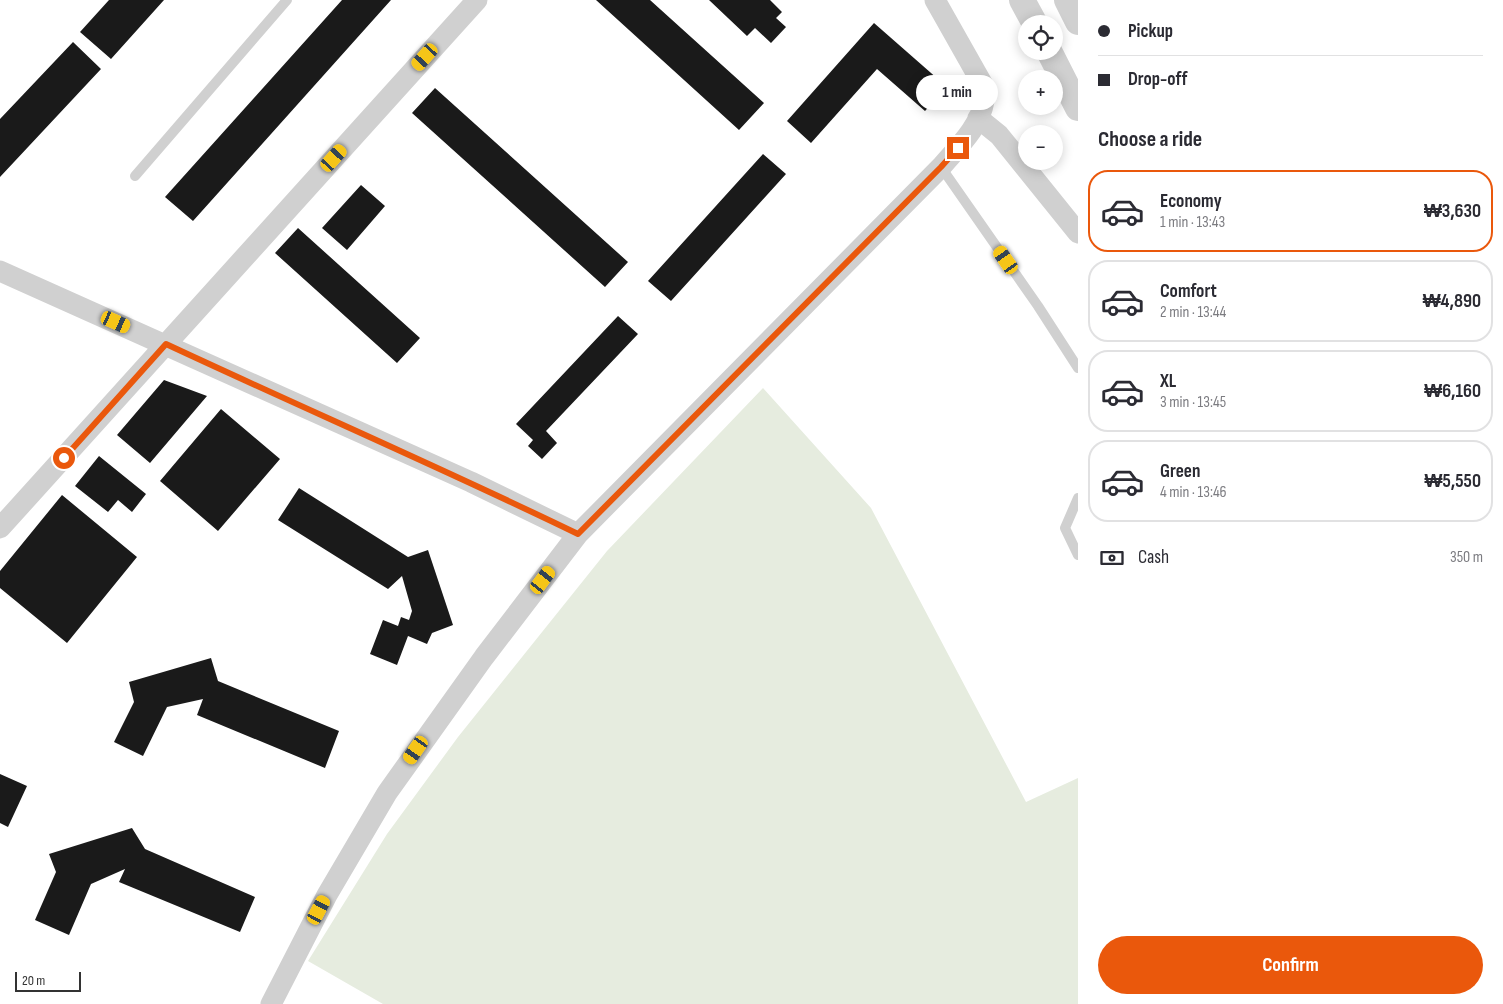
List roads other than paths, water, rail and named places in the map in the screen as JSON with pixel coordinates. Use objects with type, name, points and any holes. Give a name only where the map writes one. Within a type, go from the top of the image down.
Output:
[{"type":"street","points":[[0,528],[477,0]]},
{"type":"street","points":[[271,1004],[328,895],[387,793],[484,657],[578,534],[941,167],[966,138],[978,118],[984,100],[983,85],[935,0]]},
{"type":"street","points":[[1022,0],[1030,15]]},
{"type":"street","points":[[1067,0],[1078,22]]},
{"type":"street","points":[[1054,60],[1078,108]]},
{"type":"street","points":[[978,118],[999,135],[1078,233]]},
{"type":"street","points":[[0,272],[166,344],[358,433],[471,482],[578,534]]},
{"type":"lane","points":[[135,176],[287,0]]},
{"type":"lane","points":[[941,167],[1038,306],[1078,368]]},
{"type":"lane","points":[[1078,498],[1064,528],[1078,555]]}]
